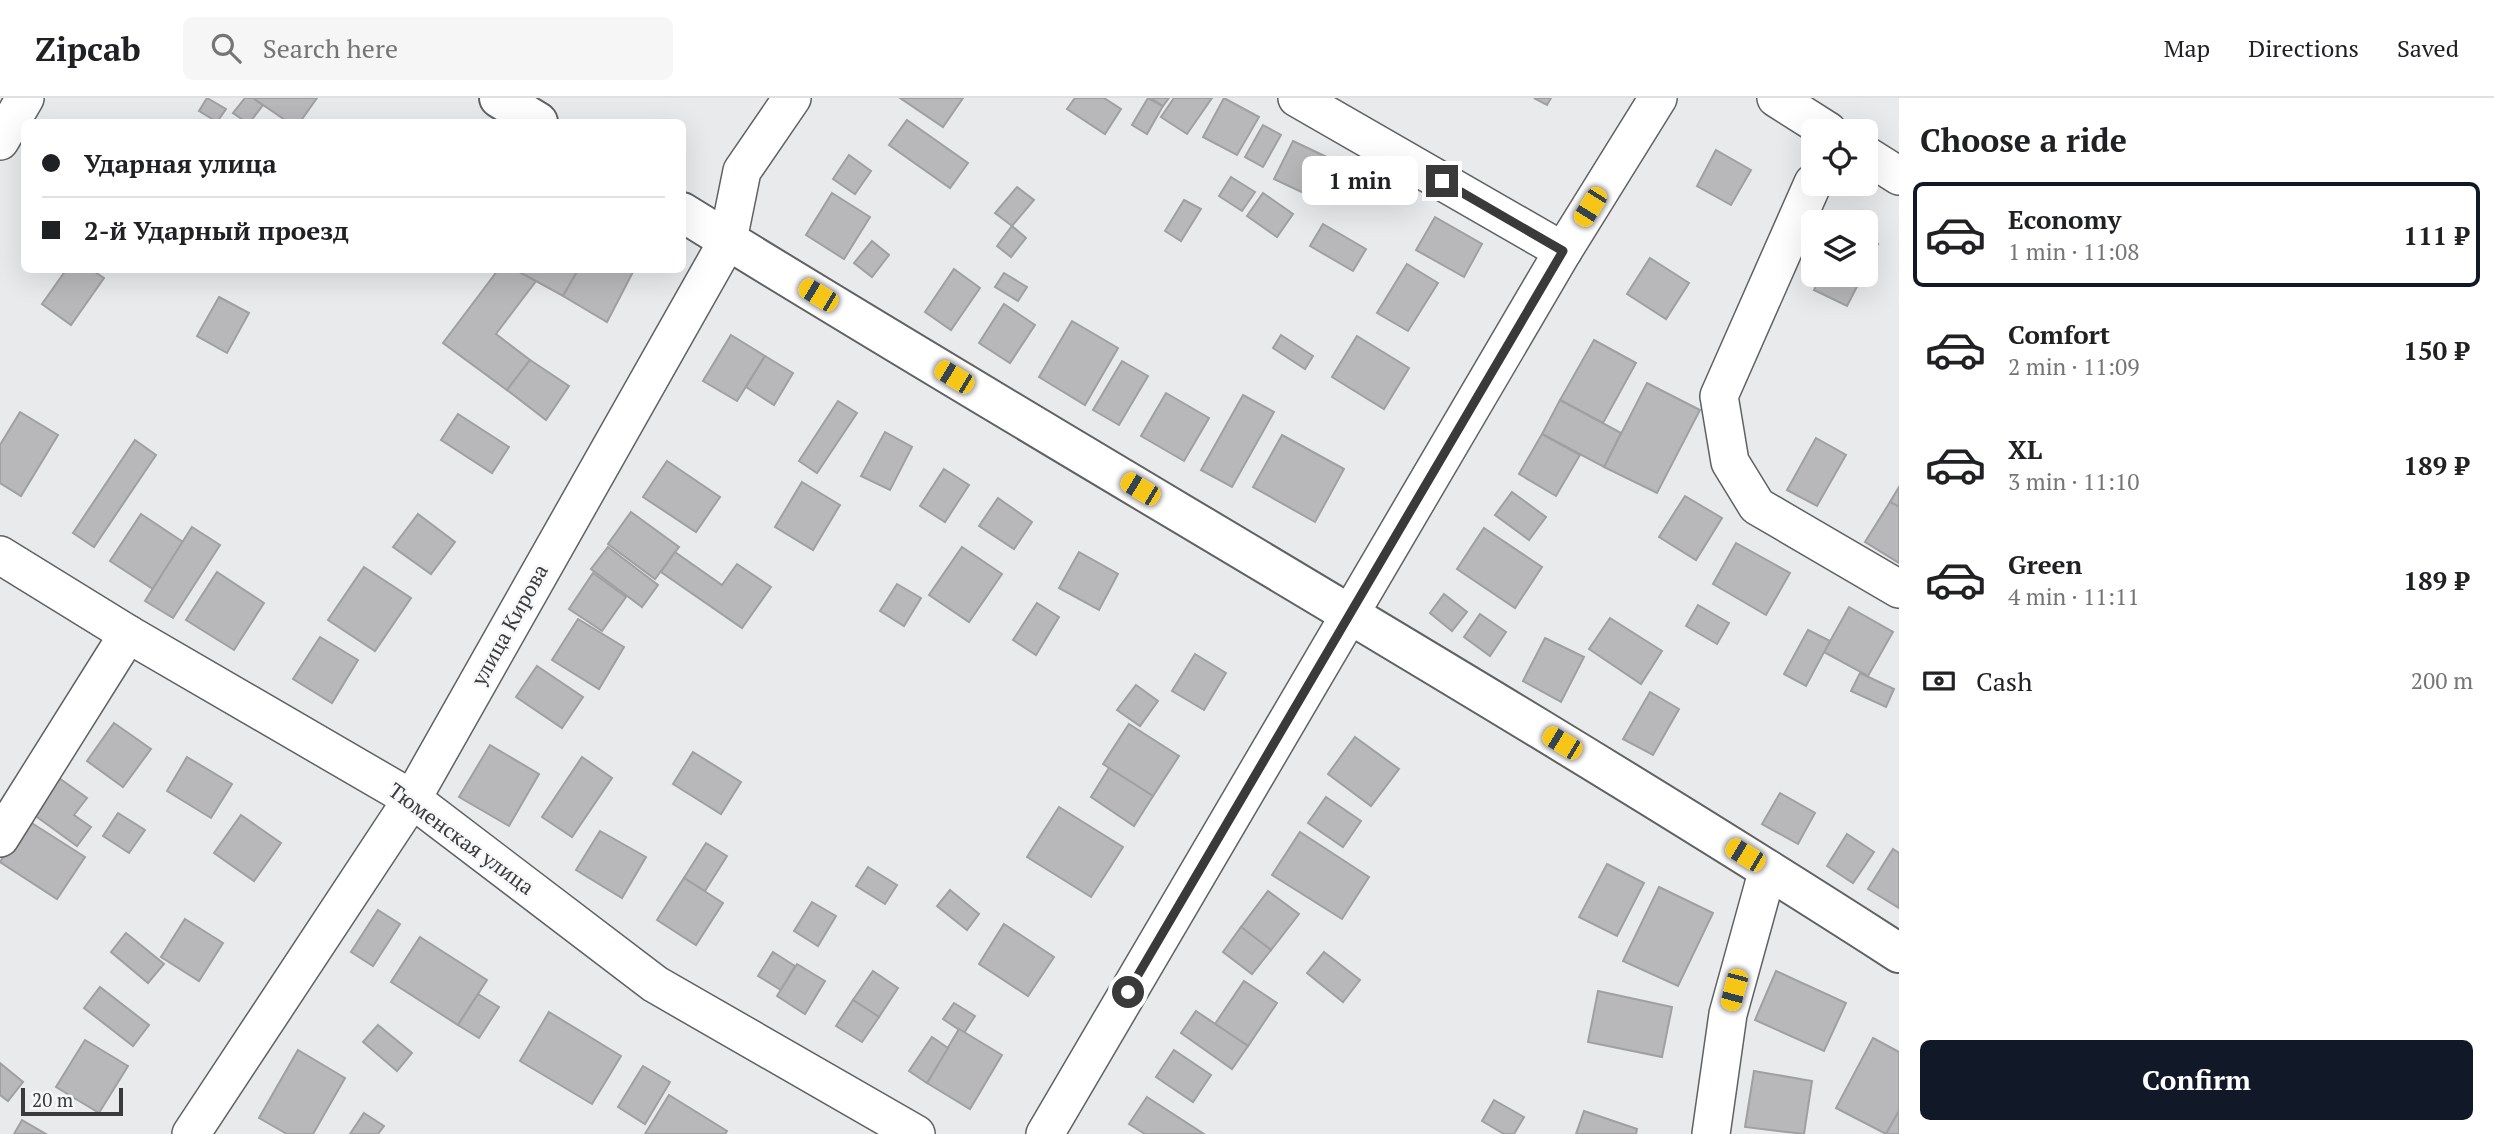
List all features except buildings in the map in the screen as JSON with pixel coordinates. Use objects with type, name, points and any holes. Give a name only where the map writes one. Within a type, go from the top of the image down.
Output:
[{"type":"main road","points":[[499,98],[533,119]]},
{"type":"main road","points":[[686,214],[1349,613],[1768,869],[1899,953]]},
{"type":"street","points":[[0,141],[25,98]]},
{"type":"street","name":"улица Кирова","points":[[191,1134],[412,799],[728,240],[742,171],[792,98]]},
{"type":"street","points":[[1297,98],[1563,251]]},
{"type":"street","points":[[1045,1134],[1563,251],[1658,98]]},
{"type":"street","points":[[1776,98],[1809,119]]},
{"type":"street","points":[[1878,163],[1899,176]]},
{"type":"street","points":[[1807,196],[1719,396],[1730,462],[1757,506],[1899,589]]},
{"type":"street","name":"Тюменская улица","points":[[0,555],[128,634],[412,799],[655,984],[916,1134]]},
{"type":"street","points":[[0,838],[128,634]]},
{"type":"street","points":[[1711,1134],[1728,1014],[1768,869]]},
{"type":"route","points":[[1128,992],[1563,251],[1442,181]]}]
